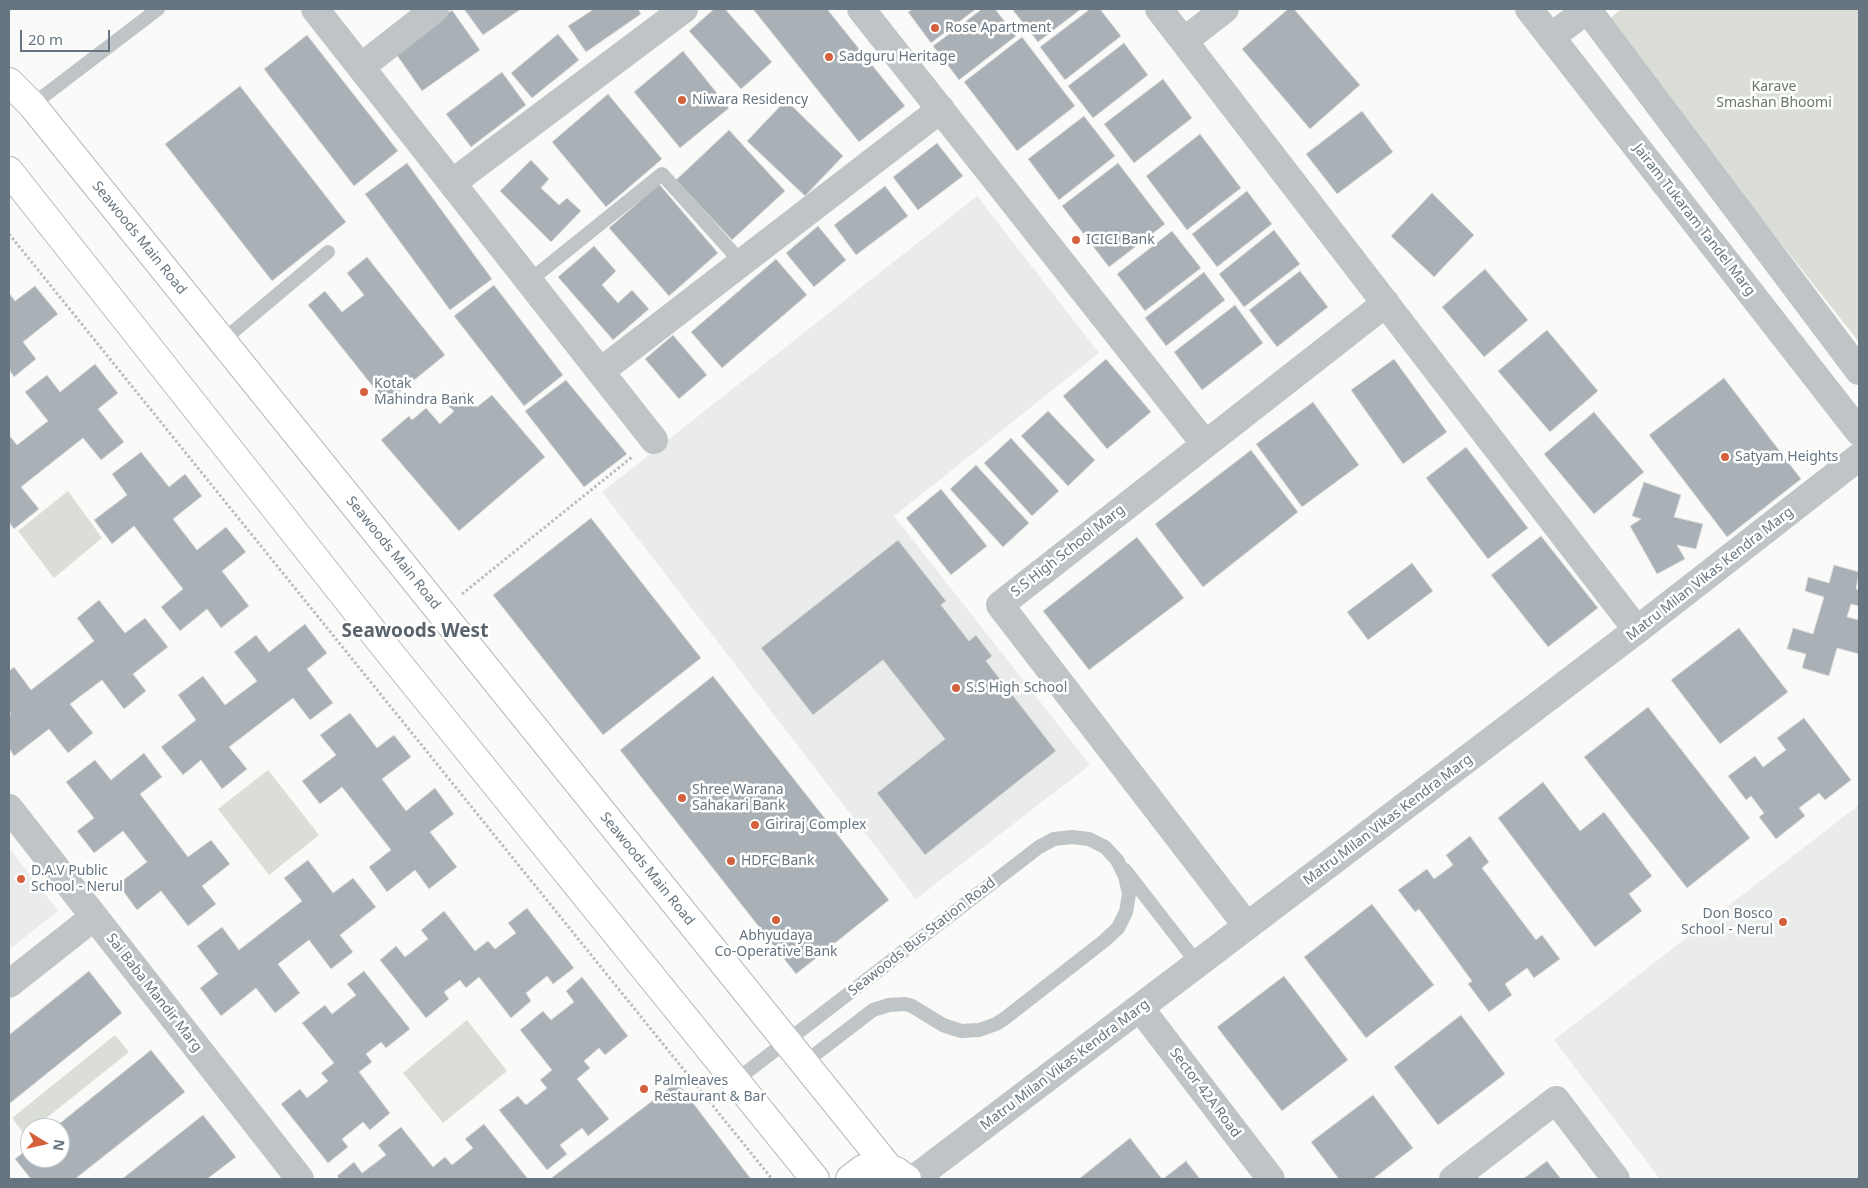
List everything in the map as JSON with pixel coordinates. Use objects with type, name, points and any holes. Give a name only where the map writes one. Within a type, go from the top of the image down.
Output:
[{"type":"main road","name":"Seawoods Main Road","points":[[9,82],[32,105],[786,1041],[898,1173]]},
{"type":"main road","points":[[9,171],[389,652],[815,1179]]},
{"type":"main road","points":[[850,1179],[869,1167],[898,1173]]},
{"type":"street","points":[[315,9],[654,440]]},
{"type":"street","points":[[360,67],[435,9]]},
{"type":"street","points":[[452,183],[684,9]]},
{"type":"street","points":[[862,9],[1205,444]]},
{"type":"street","points":[[1159,9],[1638,630]]},
{"type":"street","points":[[1184,41],[1225,9]]},
{"type":"street","name":"Jairam Tukaram Tandel Marg","points":[[1529,9],[1859,432]]},
{"type":"street","points":[[1551,37],[1588,9],[1859,371]]},
{"type":"street","points":[[601,371],[941,109]]},
{"type":"street","name":"S.S High School Marg","points":[[1247,926],[1000,605],[1386,304]]},
{"type":"street","name":"Matru Milan Vikas Kendra Marg","points":[[914,1179],[1638,630],[1859,457]]},
{"type":"street","name":"Sai Baba Mandir Marg","points":[[9,808],[300,1179]]},
{"type":"street","points":[[9,984],[94,917]]},
{"type":"street","name":"Sector 42A Road","points":[[1140,1008],[1271,1179]]},
{"type":"street","points":[[1453,1179],[1556,1100],[1616,1179]]},
{"type":"lane","points":[[32,105],[158,9]]},
{"type":"lane","points":[[529,281],[662,174],[742,263]]},
{"type":"lane","points":[[222,341],[328,252]]},
{"type":"lane","name":"Seawoods Bus Station Road","points":[[734,1081],[1038,847],[1054,839],[1072,837],[1089,839],[1105,847],[1198,964]]},
{"type":"lane","name":"Seawoods Bus Station Road","points":[[804,1063],[873,1010],[889,1005],[905,1004],[912,1006],[943,1025],[961,1031],[979,1030],[996,1024],[1104,941],[1118,928],[1126,912],[1129,894],[1126,876],[1117,860]]},
{"type":"path","points":[[9,234],[772,1179]]},
{"type":"path","points":[[440,611],[654,440]]},
{"type":"path","points":[[363,673],[389,652]]},
{"type":"shaded area","points":[[977,196],[1099,353],[894,516],[1090,765],[916,899],[602,492]]},
{"type":"shaded area","name":"Don Bosco School - Nerul","points":[[1859,805],[1859,1179],[1660,1179],[1554,1040]]},
{"type":"shaded area","name":"D.A.V Public School - Nerul","points":[[9,848],[58,911],[9,950]]},
{"type":"green space","name":"Karave Smashan Bhoomi","points":[[1621,9],[1859,9],[1859,342],[1606,22]]},
{"type":"green space","points":[[68,491],[102,538],[54,578],[18,531]]},
{"type":"green space","points":[[268,770],[319,835],[269,875],[218,809]]},
{"type":"green space","points":[[467,1020],[507,1071],[443,1123],[403,1073]]},
{"type":"green space","points":[[115,1035],[129,1052],[46,1118],[20,1118],[20,1128],[12,1118]]},
{"type":"building","points":[[464,9],[521,9],[483,35]]},
{"type":"building","points":[[594,9],[638,9],[641,14],[586,52],[568,26]]},
{"type":"building","points":[[714,9],[725,9],[772,62],[741,89],[689,31]]},
{"type":"building","name":"Sadguru Heritage","points":[[753,9],[827,9],[905,106],[859,142]]},
{"type":"building","name":"Rose Apartment","points":[[913,9],[976,9],[931,43],[908,12]]},
{"type":"building","points":[[982,9],[995,9],[1016,36],[959,80],[933,46]]},
{"type":"building","points":[[1012,9],[1081,9],[1038,42]]},
{"type":"building","points":[[1090,9],[1100,9],[1121,36],[1065,80],[1040,47]]},
{"type":"building","points":[[1288,9],[1294,9],[1360,85],[1310,129],[1242,49]]},
{"type":"building","points":[[452,10],[480,50],[422,91],[394,51]]},
{"type":"building","points":[[558,34],[579,60],[532,98],[511,73]]},
{"type":"building","points":[[307,35],[398,151],[354,186],[264,69]]},
{"type":"building","points":[[1022,37],[1075,106],[1017,151],[964,82]]},
{"type":"building","points":[[1124,43],[1148,75],[1093,118],[1068,86]]},
{"type":"building","name":"Niwara Residency","points":[[683,51],[729,108],[680,148],[634,92]]},
{"type":"building","points":[[502,72],[526,105],[471,147],[446,114]]},
{"type":"building","points":[[1163,79],[1192,118],[1134,163],[1104,124]]},
{"type":"building","points":[[240,86],[346,222],[272,281],[165,144]]},
{"type":"building","points":[[608,94],[662,159],[606,207],[552,142]]},
{"type":"building","points":[[786,100],[843,156],[805,196],[747,141]]},
{"type":"building","points":[[1362,111],[1393,152],[1337,194],[1306,154]]},
{"type":"building","points":[[1084,116],[1115,156],[1059,200],[1028,159]]},
{"type":"building","points":[[729,130],[785,191],[732,240],[676,180]]},
{"type":"building","points":[[1200,134],[1241,188],[1187,230],[1146,176]]},
{"type":"building","points":[[937,143],[963,176],[918,210],[893,177]]},
{"type":"building","points":[[531,160],[549,179],[541,188],[559,205],[567,198],[581,211],[551,242],[500,191]]},
{"type":"building","points":[[407,163],[492,279],[450,310],[365,194]]},
{"type":"building","points":[[1118,163],[1165,224],[1109,267],[1062,206]]},
{"type":"building","points":[[659,184],[718,253],[669,296],[609,228]]},
{"type":"building","points":[[885,186],[908,216],[856,255],[834,225]]},
{"type":"building","points":[[1247,191],[1272,224],[1217,267],[1192,234]]},
{"type":"building","points":[[1432,193],[1474,235],[1434,277],[1391,236]]},
{"type":"building","points":[[818,226],[846,260],[814,287],[786,253]]},
{"type":"building","points":[[1274,230],[1300,264],[1244,307],[1219,274]]},
{"type":"building","points":[[1172,231],[1201,268],[1145,311],[1117,274]]},
{"type":"building","points":[[594,246],[616,271],[602,285],[618,303],[632,290],[649,309],[613,340],[558,277]]},
{"type":"building","points":[[367,257],[445,355],[386,403],[308,305],[325,291],[342,312],[364,295],[347,273]]},
{"type":"building","points":[[776,259],[807,295],[722,368],[691,332]]},
{"type":"building","points":[[1485,269],[1528,320],[1484,357],[1442,307]]},
{"type":"building","points":[[1300,271],[1328,307],[1277,347],[1249,310]]},
{"type":"building","points":[[1204,272],[1225,300],[1166,346],[1145,318]]},
{"type":"building","points":[[494,285],[563,375],[524,406],[454,316]]},
{"type":"building","points":[[35,286],[58,314],[23,342],[36,359],[14,377],[9,369],[9,293],[15,301]]},
{"type":"building","points":[[1235,305],[1263,343],[1202,390],[1174,352]]},
{"type":"building","points":[[1547,330],[1598,391],[1550,432],[1498,371]]},
{"type":"building","points":[[673,335],[707,375],[679,399],[645,359]]},
{"type":"building","points":[[1106,359],[1151,412],[1107,449],[1063,396]]},
{"type":"building","points":[[1394,359],[1447,432],[1403,464],[1351,390]]},
{"type":"building","points":[[95,364],[118,393],[98,409],[124,442],[101,460],[83,438],[21,487],[39,509],[14,529],[9,522],[9,435],[17,445],[48,421],[25,392],[47,375],[60,392]]},
{"type":"building","name":"Satyam Heights","points":[[1724,378],[1801,479],[1727,537],[1649,435]]},
{"type":"building","points":[[566,380],[627,454],[584,487],[525,411]]},
{"type":"building","points":[[464,392],[477,407],[492,395],[545,457],[459,531],[381,440],[409,416],[412,420],[426,408],[440,424],[454,411],[448,406]]},
{"type":"building","points":[[1313,402],[1359,465],[1302,507],[1256,444]]},
{"type":"building","points":[[1048,411],[1095,460],[1068,486],[1021,436]]},
{"type":"building","points":[[1594,412],[1644,472],[1594,514],[1544,454]]},
{"type":"building","points":[[1011,438],[1059,491],[1032,516],[984,463]]},
{"type":"building","points":[[1466,447],[1528,528],[1488,559],[1426,478]]},
{"type":"building","points":[[1251,450],[1298,512],[1203,587],[1155,524]]},
{"type":"building","points":[[141,452],[169,487],[185,474],[202,496],[173,519],[197,550],[226,527],[246,552],[222,571],[249,606],[221,628],[207,609],[180,631],[161,607],[183,589],[134,526],[112,544],[94,520],[127,495],[112,474]]},
{"type":"building","points":[[976,465],[1029,523],[1003,547],[950,489]]},
{"type":"building","points":[[1644,482],[1681,495],[1674,517],[1703,524],[1696,549],[1677,545],[1685,559],[1657,574],[1630,526],[1641,519],[1632,516]]},
{"type":"building","points":[[941,489],[987,546],[951,575],[906,518]]},
{"type":"building","points":[[591,518],[701,658],[603,735],[493,595]]},
{"type":"building","points":[[1541,536],[1598,608],[1548,647],[1491,575]]},
{"type":"building","points":[[1137,537],[1184,598],[1089,670],[1043,611]]},
{"type":"building","name":"S.S High School","points":[[898,540],[946,601],[941,605],[969,641],[976,635],[992,656],[986,661],[1056,751],[925,855],[877,793],[945,739],[883,660],[813,715],[761,648]]},
{"type":"building","points":[[1412,563],[1433,591],[1368,640],[1347,612]]},
{"type":"building","points":[[1834,565],[1859,572],[1856,589],[1859,590],[1859,606],[1851,604],[1847,617],[1859,620],[1859,654],[1837,648],[1829,676],[1802,668],[1806,654],[1787,649],[1793,628],[1813,634],[1824,597],[1805,591],[1808,577],[1829,583]]},
{"type":"building","points":[[99,600],[125,633],[145,618],[168,647],[133,674],[146,691],[124,709],[102,680],[70,704],[93,733],[68,753],[49,729],[14,756],[9,748],[9,716],[11,714],[9,711],[9,671],[14,667],[31,690],[94,641],[77,618]]},
{"type":"building","points":[[305,624],[327,653],[307,669],[333,703],[310,720],[293,698],[229,747],[247,769],[222,789],[201,760],[183,775],[161,747],[196,720],[178,695],[203,676],[225,705],[257,681],[234,652],[256,635],[269,652]]},
{"type":"building","points":[[1739,628],[1788,692],[1720,744],[1671,680]]},
{"type":"building","name":"Giriraj Complex","points":[[713,676],[889,900],[796,974],[620,750]]},
{"type":"building","points":[[1648,707],[1750,838],[1687,888],[1584,757]]},
{"type":"building","points":[[350,713],[377,748],[394,735],[411,757],[382,779],[406,811],[435,788],[454,814],[430,832],[457,867],[429,889],[415,870],[387,892],[369,867],[391,850],[342,787],[320,804],[302,781],[336,755],[320,735]]},
{"type":"building","points":[[1804,718],[1851,780],[1825,800],[1819,793],[1799,808],[1805,816],[1776,839],[1759,817],[1764,813],[1751,796],[1746,800],[1728,776],[1755,756],[1763,767],[1786,750],[1777,738]]},
{"type":"building","points":[[144,753],[162,777],[140,794],[188,857],[211,840],[230,864],[202,886],[216,904],[188,926],[161,891],[137,910],[118,884],[147,862],[123,831],[94,853],[77,831],[94,818],[66,782],[95,760],[111,780]]},
{"type":"building","points":[[1543,782],[1580,831],[1604,812],[1652,876],[1629,894],[1642,911],[1595,947],[1498,818]]},
{"type":"building","points":[[1470,836],[1489,862],[1482,868],[1536,940],[1542,935],[1560,959],[1534,978],[1527,968],[1505,984],[1512,995],[1489,1012],[1468,984],[1472,981],[1419,909],[1415,912],[1398,890],[1427,869],[1434,879],[1453,865],[1446,855]]},
{"type":"building","points":[[308,860],[333,893],[353,878],[376,907],[340,935],[353,952],[331,969],[309,940],[278,964],[300,993],[275,1013],[256,988],[221,1016],[200,988],[218,974],[197,946],[222,927],[239,950],[302,901],[284,878]]},
{"type":"building","points":[[1372,904],[1434,985],[1366,1038],[1304,957]]},
{"type":"building","points":[[527,908],[574,968],[553,984],[547,976],[526,993],[531,1001],[511,1018],[479,977],[466,988],[460,980],[444,992],[449,999],[426,1018],[380,960],[396,946],[405,957],[428,939],[421,930],[444,911],[475,951],[488,941],[495,949],[516,933],[508,923]]},
{"type":"building","points":[[89,971],[122,1013],[9,1104],[9,1035]]},
{"type":"building","points":[[364,971],[410,1029],[386,1048],[381,1042],[366,1054],[372,1062],[359,1072],[390,1113],[370,1130],[363,1122],[342,1139],[348,1147],[328,1163],[281,1104],[300,1089],[307,1098],[328,1081],[321,1073],[334,1063],[302,1023],[325,1005],[332,1014],[356,995],[347,984]]},
{"type":"building","points":[[1284,976],[1348,1060],[1282,1111],[1217,1027]]},
{"type":"building","points":[[582,977],[628,1036],[605,1055],[599,1048],[584,1061],[590,1068],[577,1079],[609,1119],[588,1136],[582,1128],[560,1145],[567,1154],[547,1170],[499,1110],[518,1096],[526,1105],[547,1088],[540,1080],[552,1070],[520,1030],[543,1011],[551,1020],[574,1002],[566,991]]},
{"type":"building","points":[[1461,1015],[1505,1074],[1438,1125],[1394,1067]]},
{"type":"building","points":[[151,1050],[185,1092],[75,1179],[31,1179],[22,1168],[70,1168],[70,1118],[66,1118]]},
{"type":"building","points":[[677,1082],[751,1179],[550,1179]]},
{"type":"building","points":[[1373,1095],[1413,1148],[1373,1179],[1339,1179],[1311,1142]]},
{"type":"building","points":[[203,1115],[236,1157],[207,1179],[122,1179]]},
{"type":"building","points":[[484,1124],[528,1179],[340,1179],[337,1176],[354,1162],[362,1173],[386,1155],[378,1145],[401,1127],[433,1167],[445,1157],[452,1165],[473,1148],[465,1139]]},
{"type":"building","points":[[1130,1138],[1162,1179],[1079,1179]]},
{"type":"building","points":[[20,1155],[20,1165],[15,1159]]},
{"type":"building","points":[[1186,1161],[1200,1179],[1163,1179]]},
{"type":"building","points":[[1547,1161],[1561,1179],[1523,1179]]},
{"type":"place","name":"Rose Apartment","points":[[935,28]]},
{"type":"place","name":"Sadguru Heritage","points":[[829,57]]},
{"type":"place","name":"Niwara Residency","points":[[682,100]]},
{"type":"place","name":"ICICI Bank","points":[[1076,240]]},
{"type":"place","name":"Kotak Mahindra Bank","points":[[364,392]]},
{"type":"place","name":"Satyam Heights","points":[[1725,457]]},
{"type":"place","name":"S.S High School","points":[[956,688]]},
{"type":"place","name":"Shree Warana Sahakari Bank","points":[[682,798]]},
{"type":"place","name":"Giriraj Complex","points":[[755,825]]},
{"type":"place","name":"HDFC Bank","points":[[731,861]]},
{"type":"place","name":"D.A.V Public School - Nerul","points":[[21,879]]},
{"type":"place","name":"Abhyudaya Co-Operative Bank","points":[[776,920]]},
{"type":"place","name":"Don Bosco School - Nerul","points":[[1783,922]]},
{"type":"place","name":"Palmleaves Restaurant & Bar","points":[[644,1089]]},
{"type":"district","name":"Seawoods West","points":[[415,632]]}]
